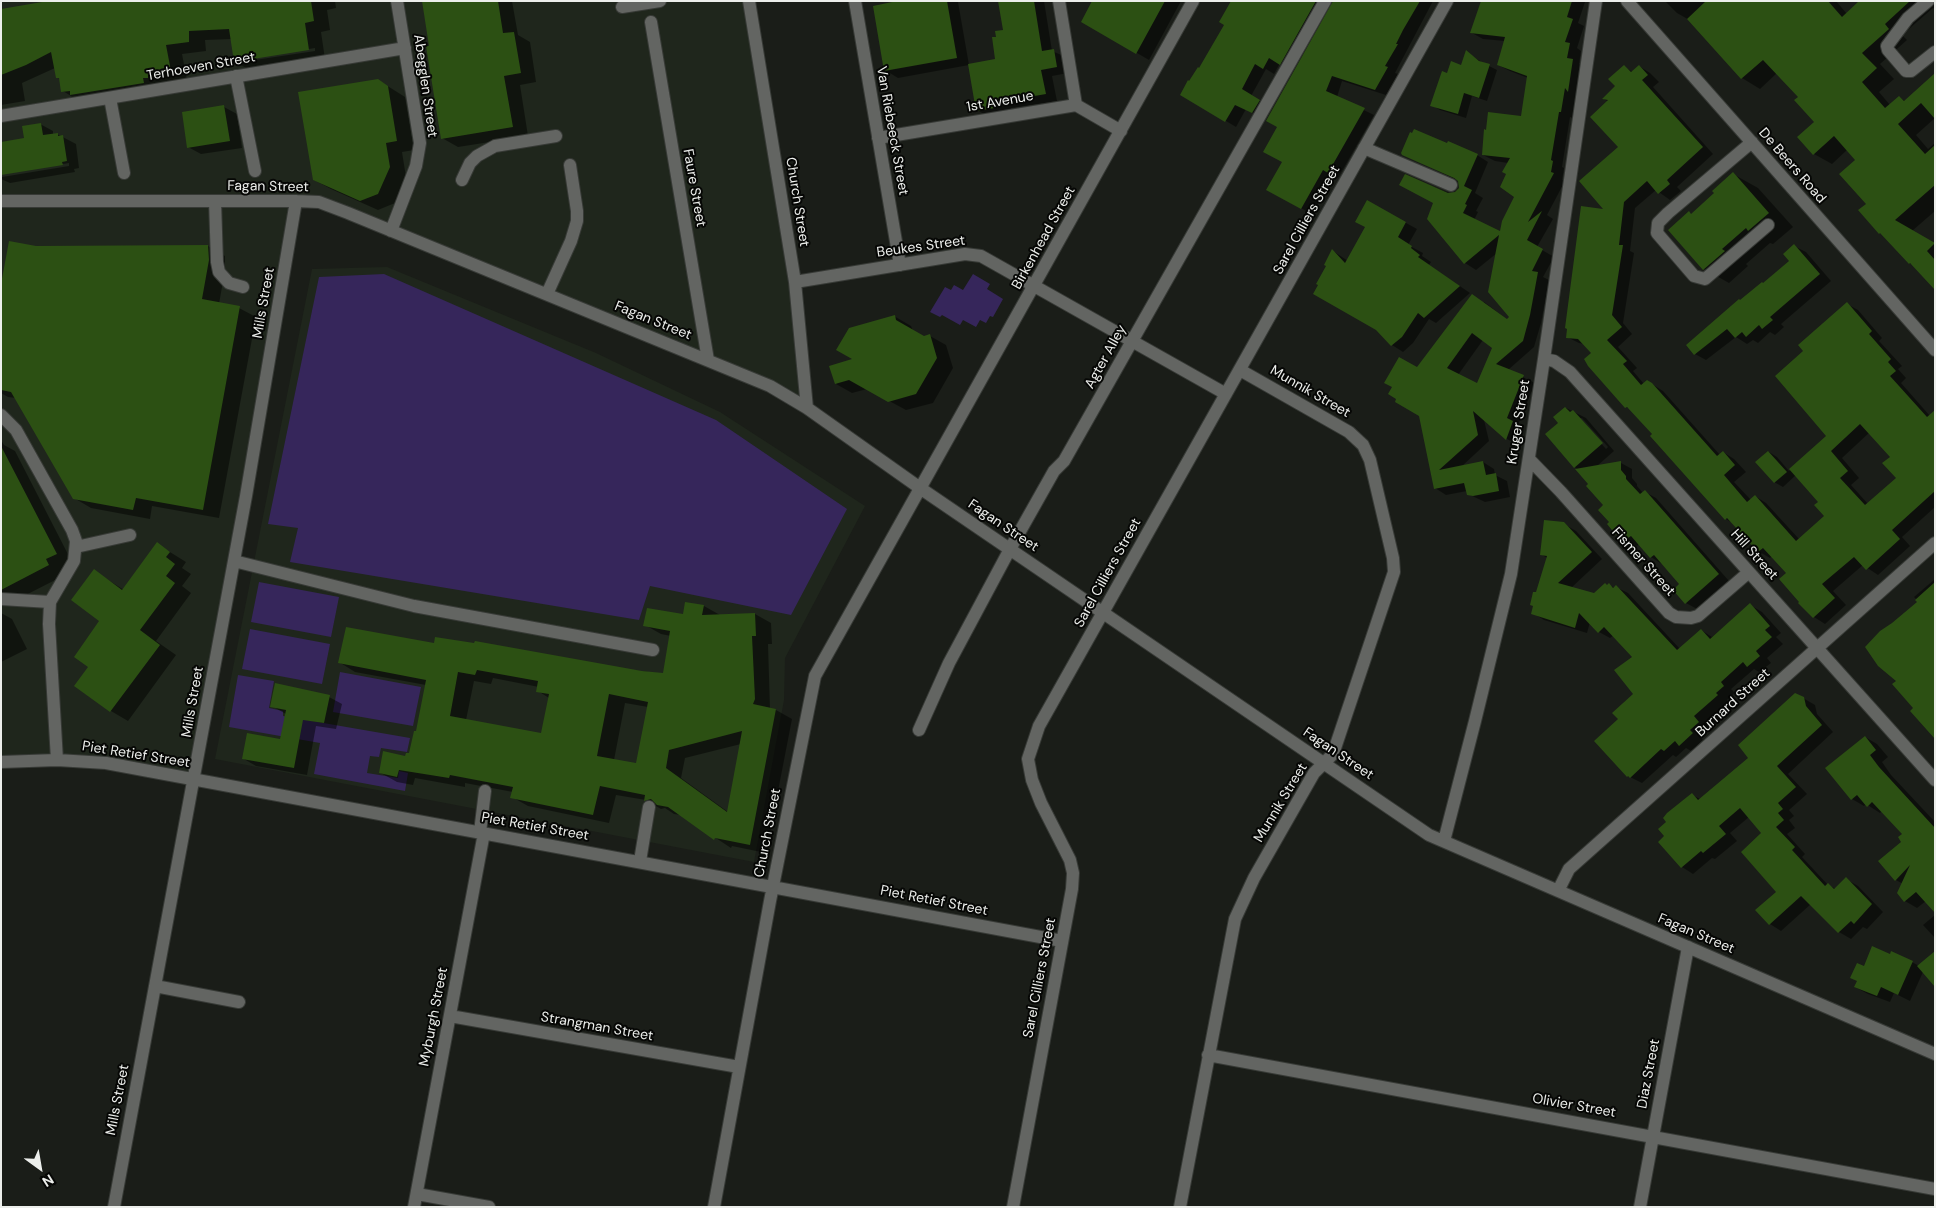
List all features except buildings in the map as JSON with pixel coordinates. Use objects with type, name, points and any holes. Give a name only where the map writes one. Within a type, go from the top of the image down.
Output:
[{"type":"street","name":"Abegglen Street","points":[[391,231],[416,166],[420,143],[397,1]]},
{"type":"street","points":[[622,7],[660,1]]},
{"type":"street","name":"Church Street","points":[[749,1],[795,282],[807,408]]},
{"type":"street","name":"Van Riebeeck Street","points":[[855,1],[900,265]]},
{"type":"street","points":[[1059,1],[1076,105],[1121,131]]},
{"type":"street","name":"Birkenhead Street","points":[[920,488],[1193,1]]},
{"type":"street","name":"Agter Alley","points":[[919,730],[949,663],[1010,549],[1054,471],[1064,461],[1325,1]]},
{"type":"street","name":"Sarel Cilliers Street","points":[[1013,1207],[1073,874],[1070,860],[1041,803],[1032,780],[1028,760],[1039,726],[1447,1]]},
{"type":"street","name":"Kruger Street","points":[[1444,841],[1511,574],[1596,1]]},
{"type":"street","name":"De Beers Road","points":[[1627,1],[1935,350]]},
{"type":"street","points":[[1928,1],[1908,18],[1887,46],[1888,50],[1906,71],[1911,71],[1935,52]]},
{"type":"street","name":"Faure Street","points":[[651,22],[708,360]]},
{"type":"street","name":"Terhoeven Street","points":[[1,116],[405,48]]},
{"type":"street","points":[[236,76],[255,171]]},
{"type":"street","points":[[110,98],[124,173]]},
{"type":"street","name":"1st Avenue","points":[[878,138],[1076,105]]},
{"type":"street","points":[[462,180],[470,163],[477,156],[495,146],[556,136]]},
{"type":"street","points":[[1752,142],[1668,213],[1658,223],[1657,233],[1694,276],[1705,279],[1768,225]]},
{"type":"street","points":[[1364,148],[1451,185]]},
{"type":"street","points":[[547,294],[571,241],[577,222],[570,165]]},
{"type":"street","name":"Fagan Street","points":[[1,201],[319,202],[770,386],[807,408],[920,488],[1429,835],[1935,1054]]},
{"type":"street","points":[[215,201],[219,272],[229,283],[242,287]]},
{"type":"street","name":"Mills Street","points":[[114,1207],[234,561],[296,201]]},
{"type":"street","name":"Beukes Street","points":[[795,282],[974,254],[981,256],[1226,394]]},
{"type":"street","name":"Hill Street","points":[[1544,358],[1554,361],[1570,372],[1935,780]]},
{"type":"street","name":"Munnik Street","points":[[1180,1207],[1235,919],[1254,878],[1314,773],[1333,754],[1394,572],[1393,558],[1370,460],[1363,445],[1349,432],[1240,370]]},
{"type":"street","points":[[1,415],[16,430],[72,530],[76,547],[72,568],[55,591],[50,602],[57,760]]},
{"type":"street","name":"Fismer Street","points":[[1529,459],[1669,613],[1676,617],[1690,618],[1698,616],[1749,572]]},
{"type":"street","name":"Church Street","points":[[714,1207],[773,886],[815,676],[920,488]]},
{"type":"street","points":[[76,547],[130,535]]},
{"type":"street","name":"Burnard Street","points":[[1558,891],[1569,869],[1935,543]]},
{"type":"street","points":[[234,561],[405,604],[653,650]]},
{"type":"street","points":[[1,599],[50,602]]},
{"type":"street","name":"Piet Retief Street","points":[[1,762],[57,760],[106,763],[1062,940]]},
{"type":"street","name":"Myburgh Street","points":[[414,1207],[482,833],[485,792]]},
{"type":"street","points":[[640,861],[649,807]]},
{"type":"street","name":"Diaz Street","points":[[1640,1207],[1688,947]]},
{"type":"street","points":[[155,986],[239,1002]]},
{"type":"street","name":"Strangman Street","points":[[450,1016],[739,1067]]},
{"type":"street","name":"Olivier Street","points":[[1208,1055],[1935,1189]]},
{"type":"street","points":[[417,1194],[489,1207]]},
{"type":"shaded area","points":[[1,1],[748,1],[807,408],[319,202],[297,201],[194,780],[106,763],[1,762]]},
{"type":"shaded area","points":[[387,267],[596,353],[720,412],[865,506],[785,658],[784,700],[754,862],[215,759],[312,269]]},
{"type":"shaded area","points":[[384,274],[716,420],[847,509],[791,615],[650,586],[639,620],[290,562],[298,528],[268,524],[319,277]]},
{"type":"shaded area","points":[[973,274],[990,284],[987,289],[1003,299],[993,317],[990,316],[986,323],[980,320],[976,327],[963,320],[960,325],[942,315],[940,317],[930,312],[945,287],[951,290],[954,285],[963,290]]},
{"type":"shaded area","points":[[259,582],[339,597],[331,637],[251,622]]},
{"type":"shaded area","points":[[250,629],[330,644],[322,684],[242,669]]},
{"type":"shaded area","points":[[340,672],[421,687],[413,726],[333,712]]},
{"type":"shaded area","points":[[238,675],[274,681],[269,708],[283,711],[283,716],[410,738],[407,752],[381,748],[379,757],[370,756],[367,773],[398,778],[399,771],[408,773],[405,791],[314,774],[320,743],[229,727]]}]
